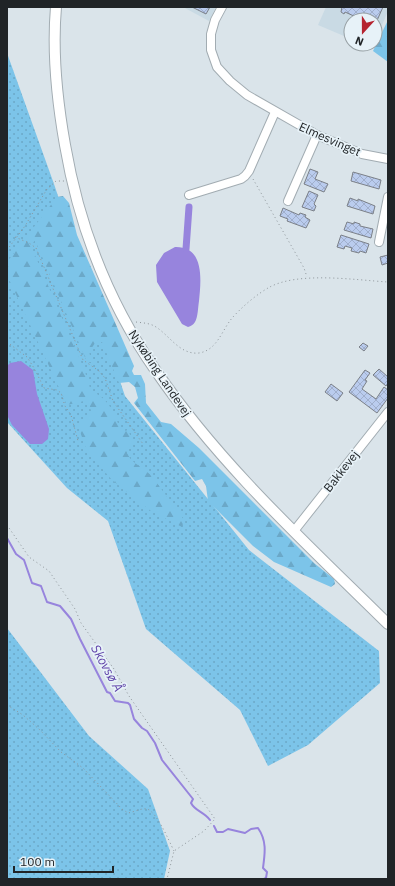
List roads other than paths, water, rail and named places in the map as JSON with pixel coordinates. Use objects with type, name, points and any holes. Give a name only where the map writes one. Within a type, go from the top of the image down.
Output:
[{"type":"main road","name":"Nykøbing Landevej","points":[[56,7],[56,76],[59,113],[72,182],[80,212],[94,253],[110,292],[127,325],[155,370],[192,420],[220,454],[388,624]]},
{"type":"street","name":"Elmesvinget","points":[[222,7],[215,20],[211,34],[211,50],[217,66],[230,81],[247,95],[317,135],[362,154],[388,159]]},
{"type":"street","points":[[189,195],[241,179],[245,176],[249,171],[275,112]]},
{"type":"street","points":[[288,201],[317,135]]},
{"type":"street","points":[[379,242],[388,196]]},
{"type":"street","name":"Bakkevej","points":[[294,530],[388,412]]},
{"type":"waterway","points":[[186,249],[189,207]]},
{"type":"waterway","name":"Skovsø Å","points":[[7,538],[16,554],[24,560],[32,583],[41,586],[47,602],[60,606],[71,619],[107,692],[110,693],[115,701],[128,703],[130,705],[134,719],[147,731],[155,743],[162,760],[193,799],[191,803],[193,806],[210,820]]},
{"type":"waterway","name":"Skovsø Å","points":[[214,826],[217,832],[223,832],[228,829],[245,833],[251,829],[258,828],[264,842],[265,852],[263,868],[267,872],[266,878],[264,879]]}]
